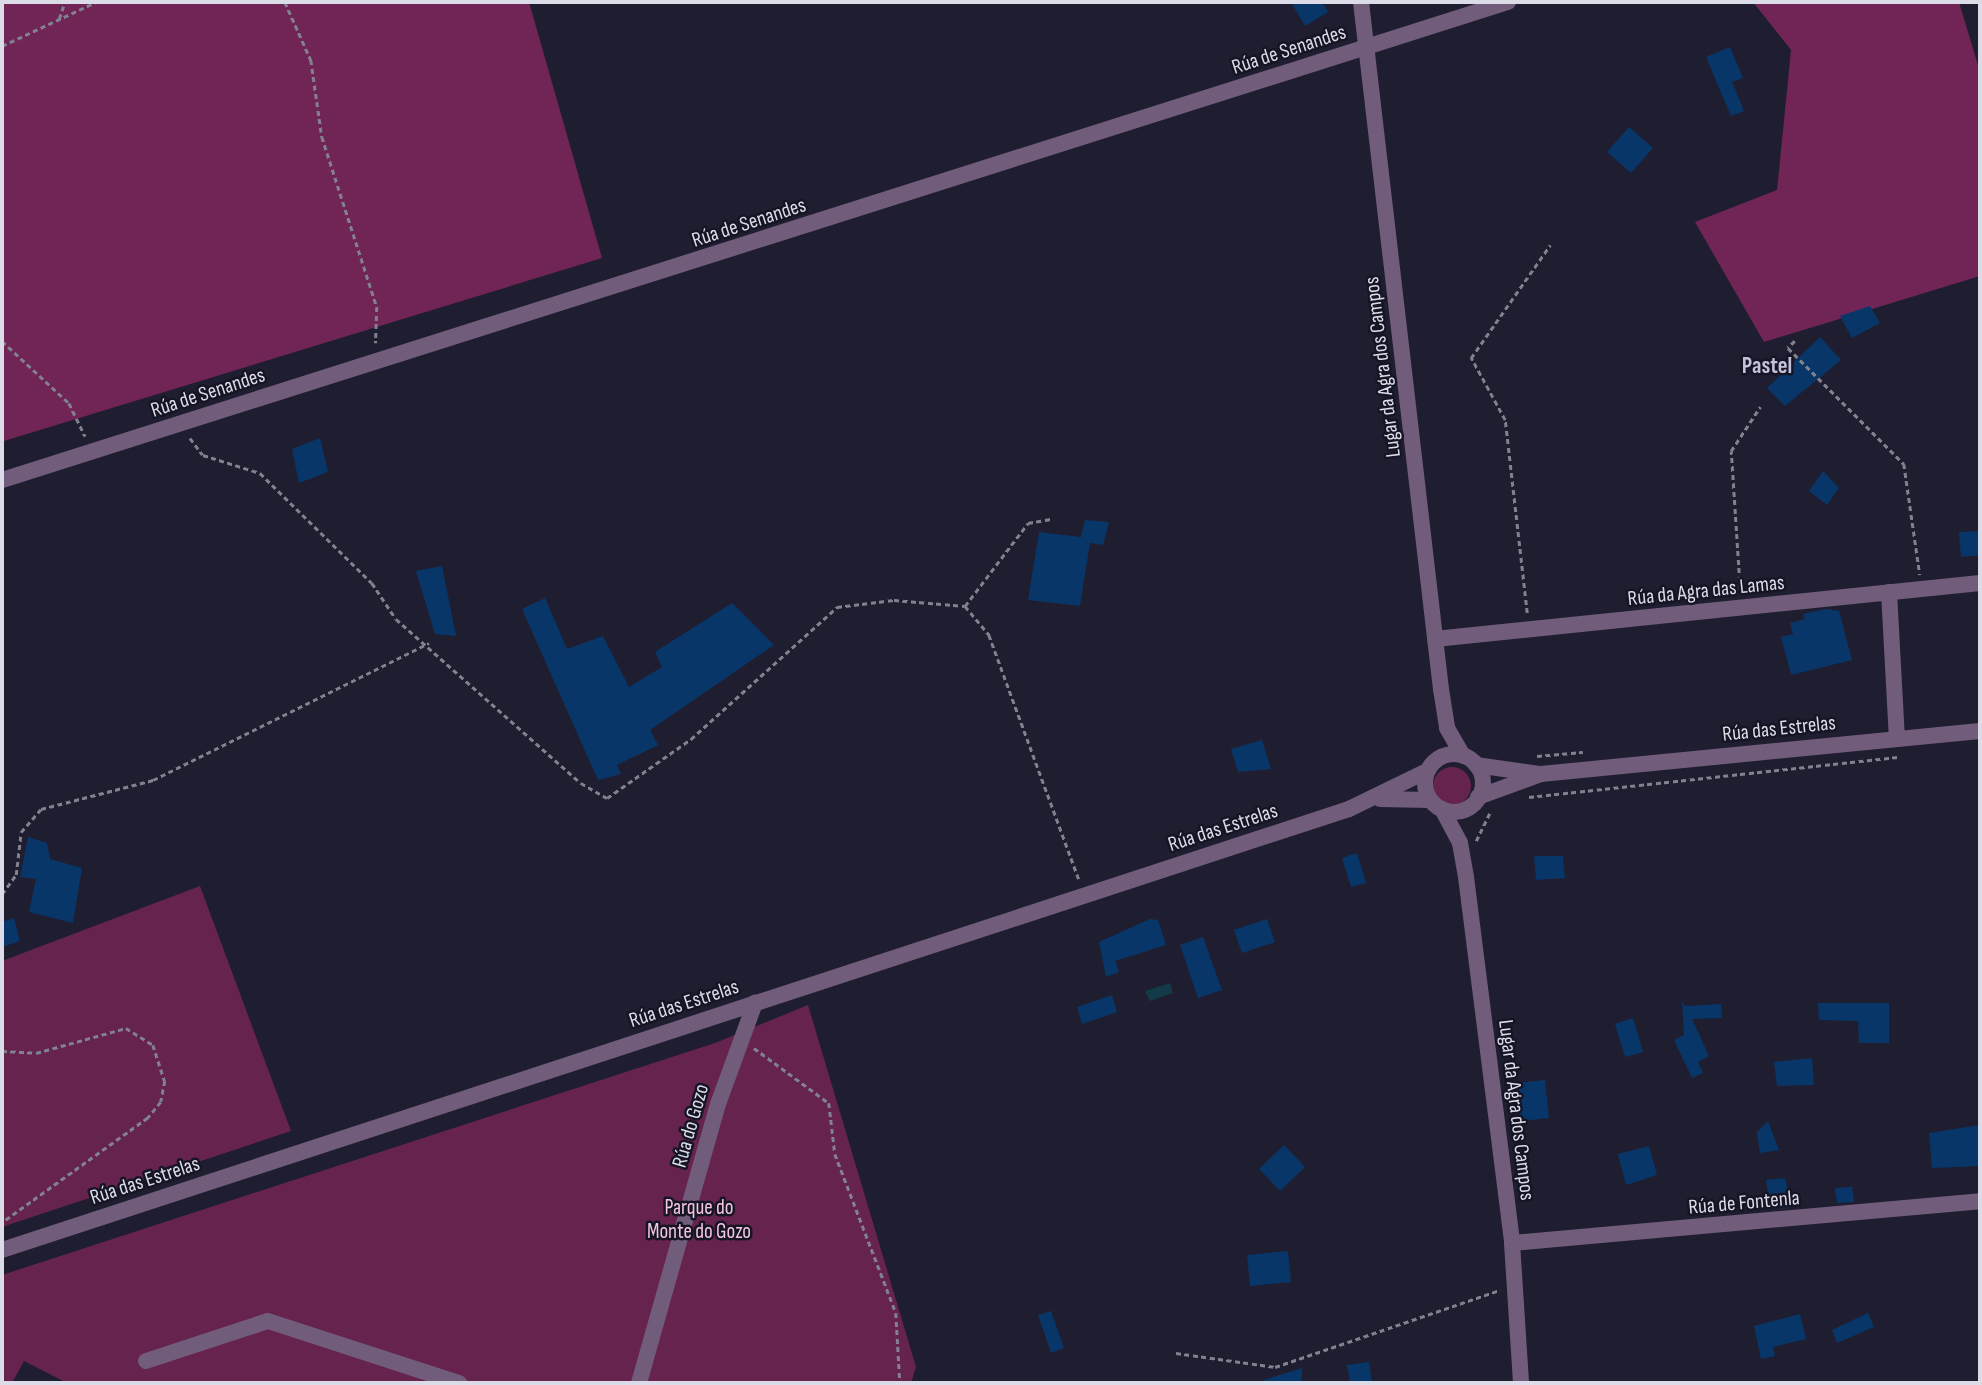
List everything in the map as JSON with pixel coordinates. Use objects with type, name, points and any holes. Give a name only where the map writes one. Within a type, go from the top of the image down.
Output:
[{"type":"street","name":"Lugar da Agra dos Campos","points":[[1362,2],[1447,728],[1470,761]]},
{"type":"street","name":"Rúa de Senandes","points":[[2,480],[1508,2]]},
{"type":"street","name":"Rúa da Agra das Lamas","points":[[1435,639],[1980,583]]},
{"type":"street","points":[[1889,592],[1898,739]]},
{"type":"street","name":"Lugar da Agra dos Campos","points":[[1432,766],[1447,728]]},
{"type":"street","name":"Rúa das Estrelas","points":[[2,1250],[1380,799],[1432,766],[1470,761],[1541,774],[1980,730]]},
{"type":"street","points":[[1470,761],[1482,779],[1476,801]]},
{"type":"street","points":[[1432,766],[1436,805]]},
{"type":"street","name":"Rúa das Estrelas","points":[[1380,799],[1436,805],[1476,801],[1541,774]]},
{"type":"street","name":"Lugar da Agra dos Campos","points":[[1460,843],[1476,801]]},
{"type":"street","name":"Lugar da Agra dos Campos","points":[[1436,805],[1460,843],[1512,1243],[1521,1383]]},
{"type":"street","name":"Rúa do Gozo","points":[[639,1383],[741,1038],[755,1003]]},
{"type":"street","name":"Rúa de Fontenla","points":[[1512,1243],[1980,1201]]},
{"type":"street","points":[[146,1361],[268,1321],[459,1383]]},
{"type":"path","points":[[60,19],[65,2]]},
{"type":"path","points":[[2,46],[96,2]]},
{"type":"path","points":[[285,2],[310,60],[323,137],[377,307],[379,360]]},
{"type":"path","points":[[1527,630],[1505,420],[1471,358],[1550,245]]},
{"type":"path","points":[[2,341],[69,403],[89,452]]},
{"type":"path","points":[[1795,341],[1788,348],[1904,464],[1921,588]]},
{"type":"path","points":[[1742,609],[1731,451],[1760,407]]},
{"type":"path","points":[[191,440],[203,455],[260,473],[372,583],[396,619],[430,643],[581,783],[607,798],[691,739],[837,607],[894,600],[965,606],[989,635],[1077,871]]},
{"type":"path","points":[[965,606],[1028,523],[1051,519]]},
{"type":"path","points":[[2,894],[16,875],[20,832],[41,809],[153,780],[430,643]]},
{"type":"path","points":[[1524,758],[1592,751]]},
{"type":"path","points":[[1514,799],[1902,756]]},
{"type":"path","points":[[1477,855],[1483,817],[1502,802]]},
{"type":"path","points":[[2,1051],[36,1053],[126,1028],[153,1045],[164,1081],[161,1102],[148,1118],[2,1223]]},
{"type":"path","points":[[741,1038],[829,1103],[835,1154],[896,1314],[900,1383]]},
{"type":"path","points":[[1176,1353],[1275,1367],[1513,1286]]},
{"type":"green space","points":[[1452,767],[1466,772],[1471,786],[1466,800],[1452,805],[1438,800],[1433,786],[1438,772]]},
{"type":"green space","points":[[200,886],[291,1131],[2,1227],[2,961]]},
{"type":"green space","name":"Parque do Monte do Gozo","points":[[808,1005],[916,1367],[911,1383],[67,1383],[24,1361],[12,1383],[2,1383],[2,1275],[715,1043]]},
{"type":"shaded area","points":[[2,2],[529,2],[602,258],[4,441]]},
{"type":"shaded area","points":[[1753,2],[1959,2],[1980,72],[1980,276],[1764,342],[1695,222],[1777,190],[1791,50]]},
{"type":"water","points":[[1170,983],[1173,993],[1150,1001],[1145,991]]},
{"type":"building","points":[[1291,2],[1322,2],[1328,12],[1305,26]]},
{"type":"building","points":[[1730,47],[1743,78],[1732,82],[1744,111],[1731,116],[1706,57]]},
{"type":"building","points":[[1629,127],[1653,148],[1631,173],[1607,152]]},
{"type":"building","points":[[1870,306],[1880,323],[1852,338],[1840,316]]},
{"type":"building","points":[[1820,337],[1841,360],[1785,406],[1767,388]]},
{"type":"building","points":[[320,438],[328,472],[299,483],[292,449]]},
{"type":"building","points":[[1823,471],[1839,488],[1827,505],[1809,491]]},
{"type":"building","points":[[1085,520],[1109,522],[1103,545],[1090,543],[1080,606],[1028,600],[1039,532],[1081,537]]},
{"type":"building","points":[[1980,531],[1980,555],[1961,557],[1959,532]]},
{"type":"building","points":[[442,566],[456,636],[435,634],[416,571]]},
{"type":"building","points":[[545,598],[567,649],[603,636],[629,687],[662,667],[655,652],[732,603],[774,645],[650,730],[658,745],[617,765],[621,774],[598,780],[522,609]]},
{"type":"building","points":[[1826,609],[1839,611],[1852,660],[1791,675],[1781,637],[1793,634],[1790,623],[1805,619],[1803,614]]},
{"type":"building","points":[[1262,740],[1271,769],[1238,772],[1231,749]]},
{"type":"building","points":[[28,837],[47,843],[50,859],[82,868],[73,923],[29,912],[36,879],[20,877]]},
{"type":"building","points":[[1357,853],[1366,883],[1351,887],[1342,858]]},
{"type":"building","points":[[1534,856],[1563,856],[1565,878],[1536,880]]},
{"type":"building","points":[[14,918],[20,941],[2,947],[2,922]]},
{"type":"building","points":[[1150,919],[1158,920],[1166,945],[1115,961],[1119,972],[1106,977],[1099,942]]},
{"type":"building","points":[[1267,919],[1275,942],[1242,953],[1234,930]]},
{"type":"building","points":[[1203,937],[1222,990],[1198,998],[1180,945]]},
{"type":"building","points":[[1112,995],[1117,1012],[1082,1024],[1077,1007]]},
{"type":"building","points":[[1682,1001],[1685,1006],[1721,1004],[1722,1018],[1692,1019],[1709,1056],[1698,1062],[1703,1073],[1692,1078],[1674,1040],[1684,1035]]},
{"type":"building","points":[[1818,1003],[1889,1003],[1889,1043],[1859,1043],[1858,1021],[1819,1020]]},
{"type":"building","points":[[1633,1018],[1643,1052],[1625,1057],[1615,1024]]},
{"type":"building","points":[[1812,1058],[1814,1085],[1777,1086],[1774,1062]]},
{"type":"building","points":[[1545,1080],[1549,1118],[1521,1121],[1516,1083]]},
{"type":"building","points":[[1768,1121],[1779,1150],[1760,1153],[1757,1132]]},
{"type":"building","points":[[1980,1125],[1980,1166],[1932,1168],[1929,1133]]},
{"type":"building","points":[[1284,1145],[1305,1167],[1280,1191],[1259,1169]]},
{"type":"building","points":[[1649,1146],[1657,1175],[1626,1185],[1618,1154]]},
{"type":"building","points":[[1785,1178],[1792,1207],[1770,1209],[1766,1180]]},
{"type":"building","points":[[1852,1187],[1854,1202],[1837,1203],[1835,1188]]},
{"type":"building","points":[[1288,1251],[1291,1282],[1250,1286],[1247,1255]]},
{"type":"building","points":[[1051,1311],[1064,1348],[1051,1353],[1038,1315]]},
{"type":"building","points":[[1868,1313],[1874,1327],[1837,1343],[1832,1330]]},
{"type":"building","points":[[1800,1314],[1806,1339],[1773,1347],[1775,1356],[1761,1359],[1754,1326]]},
{"type":"building","points":[[1369,1362],[1372,1383],[1350,1383],[1347,1365]]},
{"type":"building","points":[[1302,1368],[1301,1383],[1264,1383],[1264,1380]]},
{"type":"district","name":"Pastel","points":[[1767,366]]}]
